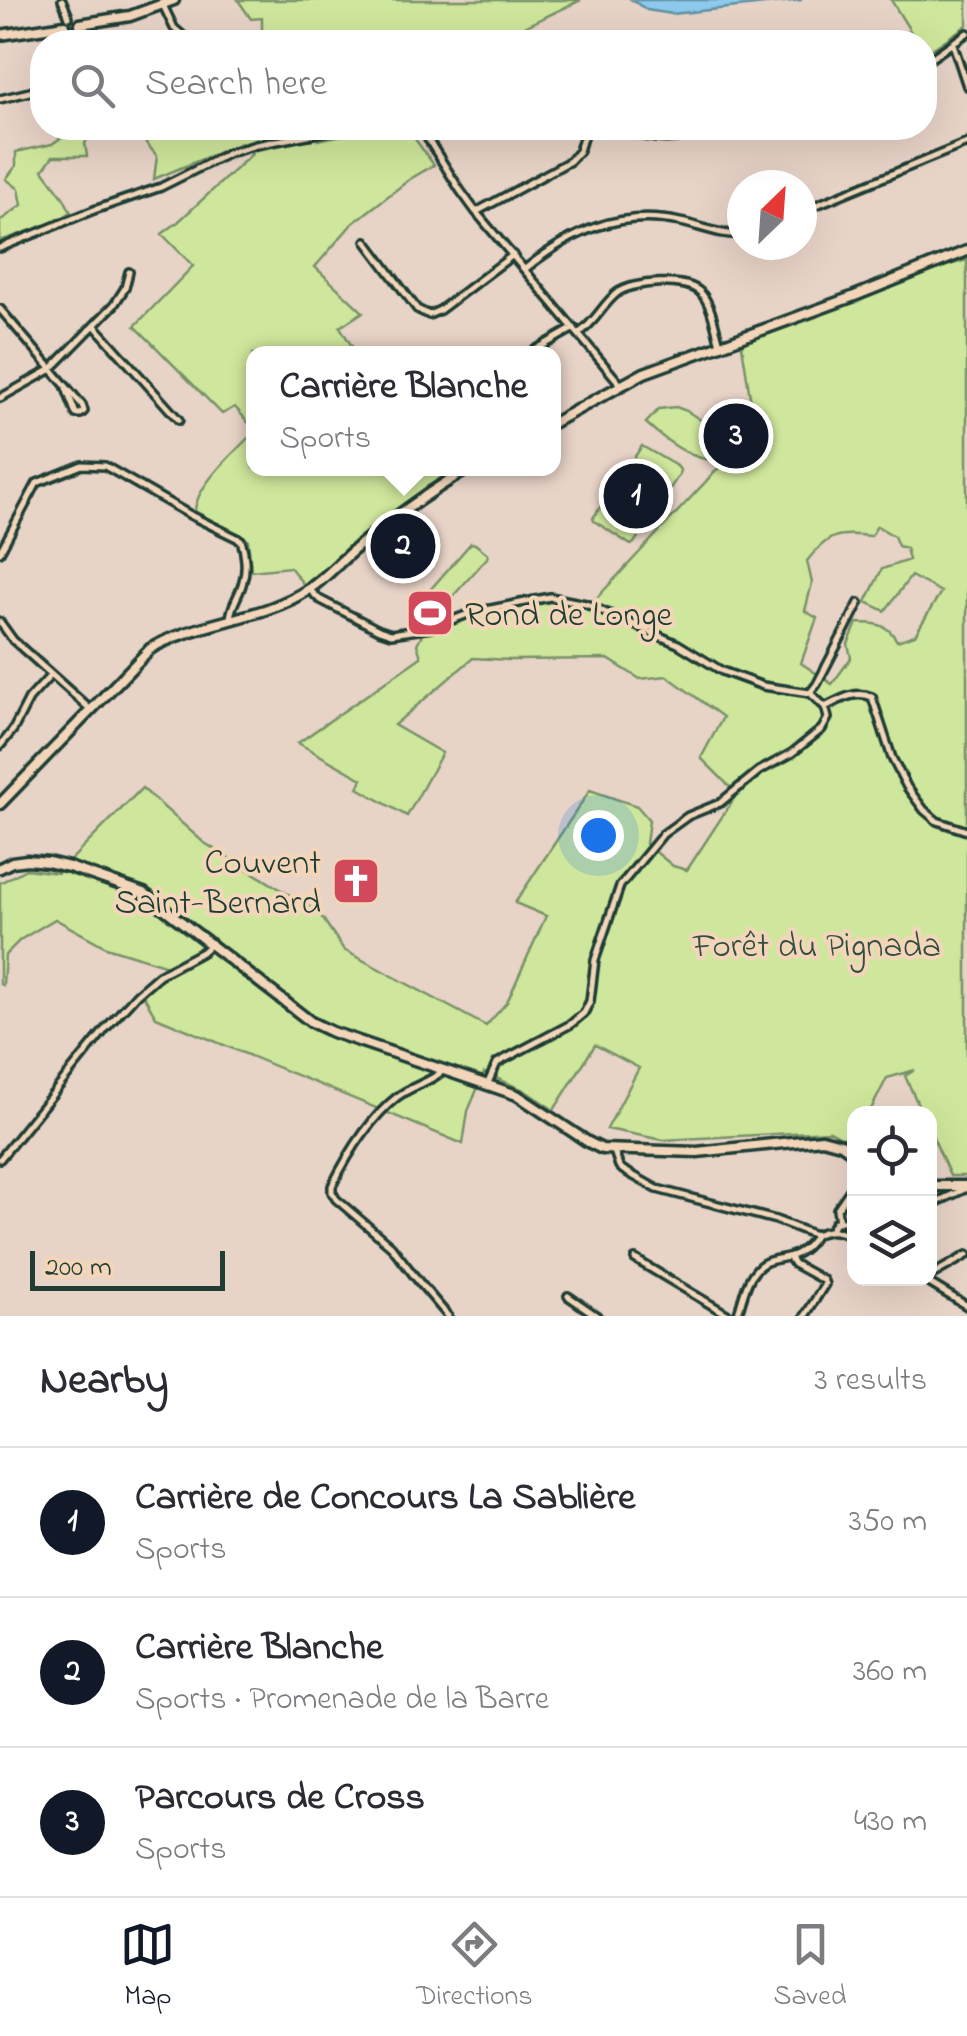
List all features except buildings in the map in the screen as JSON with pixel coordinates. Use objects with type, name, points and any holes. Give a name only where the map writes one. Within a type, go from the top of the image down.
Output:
[{"type":"main road","points":[[80,24],[130,16],[174,0]]},
{"type":"main road","points":[[0,35],[78,18],[77,30]]},
{"type":"main road","points":[[67,21],[67,30]]},
{"type":"main road","points":[[561,419],[668,363],[852,297],[967,250]]},
{"type":"main road","points":[[0,804],[150,649],[309,589],[428,492],[456,476]]},
{"type":"main road","points":[[0,868],[27,860],[48,862],[124,884],[153,898],[312,1022],[527,1101],[588,1142],[614,1151],[697,1152],[822,1139],[847,1148]]},
{"type":"main road","points":[[937,1186],[967,1187]]},
{"type":"street","points":[[62,0],[67,21]]},
{"type":"street","points":[[163,4],[176,30]]},
{"type":"street","points":[[937,54],[967,34]]},
{"type":"street","points":[[952,44],[967,86]]},
{"type":"street","points":[[0,99],[30,92]]},
{"type":"street","points":[[0,248],[161,187],[229,153],[282,140]]},
{"type":"street","points":[[428,140],[476,212],[621,386]]},
{"type":"street","points":[[476,212],[570,161],[582,140]]},
{"type":"street","points":[[817,206],[967,143]]},
{"type":"street","points":[[525,270],[571,237],[618,221],[678,221],[727,233]]},
{"type":"street","points":[[366,241],[417,308],[429,315],[513,255]]},
{"type":"street","points":[[0,398],[50,370],[114,305],[129,272]]},
{"type":"street","points":[[544,346],[587,328],[620,290],[639,284],[693,287],[706,300],[720,344]]},
{"type":"street","points":[[0,309],[82,405],[81,414],[73,411],[66,388]]},
{"type":"street","points":[[95,326],[180,420]]},
{"type":"street","points":[[0,552],[37,483],[82,465],[105,466],[241,540],[244,578],[230,620]]},
{"type":"street","points":[[309,589],[318,598],[391,634],[416,632],[471,613],[550,597],[586,604],[678,644],[722,671],[762,686],[810,693],[825,707],[828,718],[822,729],[792,753],[759,772],[720,803],[688,816],[664,834],[620,886],[595,960],[593,987],[584,1013],[571,1024],[497,1063],[487,1085]]},
{"type":"street","points":[[810,693],[859,603]]},
{"type":"street","points":[[0,622],[13,640],[90,710]]},
{"type":"street","points":[[0,746],[29,699],[50,675]]},
{"type":"street","points":[[825,707],[854,694],[872,698],[892,758],[907,787],[937,821],[967,832]]},
{"type":"street","points":[[0,1159],[138,994],[159,975],[212,943]]},
{"type":"street","points":[[444,1070],[415,1085],[366,1129],[336,1178],[332,1192],[391,1246],[448,1316]]},
{"type":"street","points":[[614,1151],[619,1166],[630,1176],[657,1189],[776,1220],[815,1235]]},
{"type":"street","points":[[937,1202],[967,1187]]},
{"type":"street","points":[[839,1222],[838,1209],[847,1195]]},
{"type":"street","points":[[831,1230],[832,1225],[847,1220]]},
{"type":"street","points":[[634,1259],[733,1316],[757,1268],[790,1258],[815,1235],[837,1230],[847,1235]]},
{"type":"street","points":[[937,1271],[967,1255]]},
{"type":"street","points":[[790,1258],[825,1284],[805,1316]]},
{"type":"street","points":[[937,1286],[967,1306]]},
{"type":"street","points":[[568,1296],[597,1316]]},
{"type":"green space","points":[[238,0],[581,0],[518,30],[262,30],[262,18],[251,19]]},
{"type":"green space","points":[[891,0],[967,0],[967,25],[937,46],[937,30],[910,30]]},
{"type":"green space","points":[[58,140],[86,140],[87,156],[53,156],[43,170],[71,212],[56,222],[0,241],[0,221],[22,205],[19,189],[6,179],[16,166],[16,152]]},
{"type":"green space","points":[[144,140],[416,140],[434,165],[352,224],[315,267],[363,312],[340,327],[352,346],[246,346],[246,420],[235,407],[222,414],[135,326],[193,266],[162,234],[252,154],[241,143],[154,179],[157,156]]},
{"type":"green space","name":"Forêt du Pignada","points":[[967,260],[967,1176],[950,1176],[937,1146],[937,1106],[919,1106],[905,1076],[915,1070],[887,1078],[873,1106],[847,1106],[847,1140],[830,1131],[663,1140],[607,1129],[639,1068],[595,1045],[554,1110],[524,1090],[484,1073],[468,1111],[463,1144],[156,1017],[142,993],[174,968],[106,947],[55,919],[20,940],[5,955],[3,985],[0,984],[0,883],[26,869],[58,873],[142,788],[203,842],[319,913],[344,950],[486,1026],[507,1002],[546,916],[515,903],[590,790],[637,806],[649,820],[646,844],[673,866],[687,870],[737,794],[701,758],[723,717],[667,676],[640,679],[608,659],[473,658],[394,725],[442,753],[407,816],[358,788],[362,779],[298,743],[421,657],[417,644],[428,623],[420,611],[432,602],[440,614],[430,623],[551,593],[594,601],[755,429],[741,339],[873,287]],"holes":[[[877,526],[894,536],[898,546],[906,548],[909,560],[882,569],[866,602],[885,611],[911,576],[941,592],[915,635],[897,641],[885,627],[857,623],[848,644],[851,658],[832,684],[801,663],[817,618],[805,611],[812,583],[807,561],[828,540],[871,536]]]},
{"type":"green space","points":[[676,407],[731,440],[726,453],[716,459],[692,455],[646,423],[659,409]]},
{"type":"green space","points":[[246,440],[246,476],[445,476],[304,585],[290,567],[251,571],[248,540],[195,511],[202,491]]},
{"type":"green space","points":[[642,446],[680,470],[631,545],[593,518]]},
{"type":"green space","points":[[409,519],[416,520],[432,538],[431,543],[396,573],[389,572],[373,555],[374,550]]},
{"type":"green space","points":[[471,543],[488,554],[487,558],[446,604],[430,590]]},
{"type":"water","points":[[632,0],[802,0],[672,14],[647,10]]},
{"type":"place","name":"Parcours de Cross","points":[[736,436]]},
{"type":"place","name":"Carrière de Concours La Sablière","points":[[636,496]]},
{"type":"place","name":"Carrière Blanche","points":[[403,546]]},
{"type":"place","name":"Rond de Longe","points":[[430,613]]},
{"type":"place","name":"Couvent Saint-Bernard","points":[[356,881]]}]
